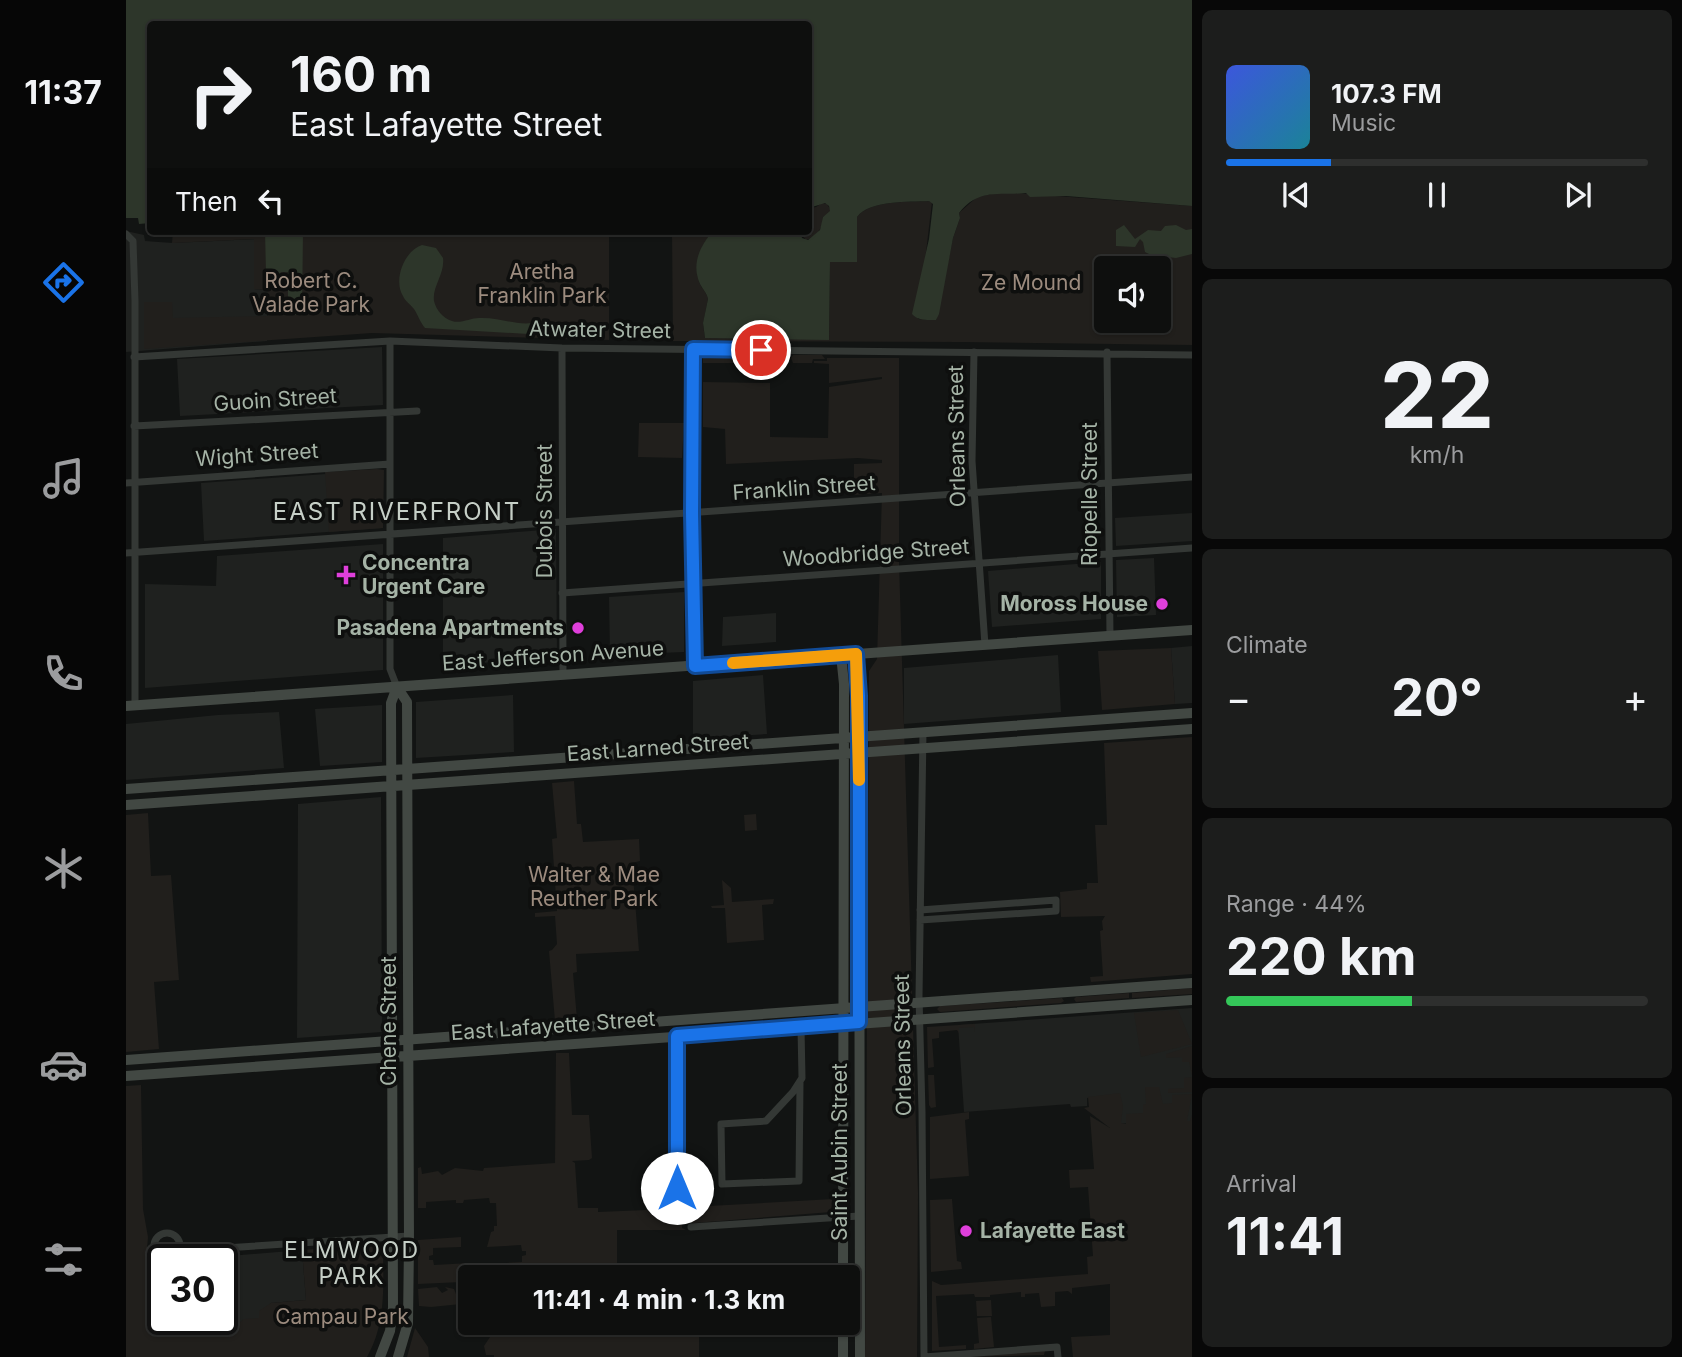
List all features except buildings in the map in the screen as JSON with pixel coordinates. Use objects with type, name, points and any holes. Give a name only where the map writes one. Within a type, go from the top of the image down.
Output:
[{"type":"street","points":[[129,235],[134,357],[130,553],[135,624],[130,706]]},
{"type":"street","name":"Atwater Street","points":[[134,357],[390,341],[562,348],[1192,355]]},
{"type":"street","name":"Chene Street","points":[[390,341],[390,669],[397,687],[407,700],[408,785],[408,1323],[398,1357]]},
{"type":"street","name":"Dubois Street","points":[[562,348],[563,674]]},
{"type":"street","points":[[693,349],[695,666]]},
{"type":"street","name":"Orleans Street","points":[[974,352],[972,461],[985,645]]},
{"type":"street","name":"Riopelle Street","points":[[1107,352],[1110,636]]},
{"type":"street","name":"Guoin Street","points":[[134,426],[417,411]]},
{"type":"street","name":"Wight Street","points":[[130,482],[390,464]]},
{"type":"street","name":"Franklin Street","points":[[130,553],[1192,477]]},
{"type":"street","name":"Woodbridge Street","points":[[562,593],[1192,548]]},
{"type":"street","points":[[126,625],[135,624]]},
{"type":"street","name":"East Jefferson Avenue","points":[[130,706],[1192,629]]},
{"type":"street","name":"Saint Aubin Street","points":[[856,654],[859,721],[860,1357]]},
{"type":"street","name":"Saint Aubin Street","points":[[841,655],[844,679],[843,1265]]},
{"type":"street","points":[[844,679],[850,676],[857,678]]},
{"type":"street","name":"Chene Street","points":[[380,1357],[388,1339],[392,1319],[391,703],[397,687]]},
{"type":"street","points":[[391,713],[399,708],[407,713]]},
{"type":"street","name":"East Larned Street","points":[[126,789],[1192,713]]},
{"type":"street","points":[[1171,715],[1172,730]]},
{"type":"street","points":[[844,721],[859,721]]},
{"type":"street","points":[[985,727],[986,744]]},
{"type":"street","name":"East Larned Street","points":[[126,806],[1192,729]]},
{"type":"street","points":[[940,747],[937,738],[941,730]]},
{"type":"street","name":"Orleans Street","points":[[923,732],[919,1004],[924,1357]]},
{"type":"street","points":[[827,739],[830,746],[828,755]]},
{"type":"street","points":[[746,745],[747,761]]},
{"type":"street","points":[[391,750],[399,755],[407,751]]},
{"type":"street","points":[[619,754],[620,770]]},
{"type":"street","points":[[843,770],[851,767],[859,769]]},
{"type":"street","points":[[426,768],[421,776],[427,784]]},
{"type":"street","points":[[376,771],[379,780],[376,788]]},
{"type":"street","points":[[207,783],[208,800]]},
{"type":"street","points":[[391,803],[399,799],[407,804]]},
{"type":"street","points":[[392,874],[408,874]]},
{"type":"street","points":[[843,882],[859,882]]},
{"type":"street","points":[[920,910],[1056,900],[1056,911],[920,920]]},
{"type":"street","points":[[991,904],[991,915]]},
{"type":"street","points":[[393,951],[409,950]]},
{"type":"street","name":"East Lafayette Street","points":[[126,1060],[1192,984]]},
{"type":"street","points":[[843,991],[850,995],[859,992]]},
{"type":"street","points":[[1068,993],[1069,1008]]},
{"type":"street","name":"East Lafayette Street","points":[[126,1076],[1192,1000]]},
{"type":"street","points":[[937,1002],[935,1012],[942,1018]]},
{"type":"street","points":[[823,1010],[829,1018],[828,1024]]},
{"type":"street","points":[[749,1015],[751,1031]]},
{"type":"street","points":[[393,1022],[400,1026],[409,1022]]},
{"type":"street","points":[[574,1028],[576,1044]]},
{"type":"street","points":[[800,1083],[766,1121],[721,1124],[722,1184],[799,1181],[800,1083],[803,1073],[801,1028]]},
{"type":"street","points":[[677,1036],[677,1188]]},
{"type":"street","points":[[424,1055],[421,1045],[425,1038]]},
{"type":"street","points":[[843,1041],[851,1038],[859,1041]]},
{"type":"street","points":[[373,1042],[378,1050],[374,1059]]},
{"type":"street","points":[[230,1053],[231,1069]]},
{"type":"street","points":[[393,1074],[400,1072],[409,1076]]},
{"type":"street","points":[[691,1227],[859,1216]]},
{"type":"street","points":[[238,1247],[409,1236]]},
{"type":"street","points":[[843,1335],[844,1357]]},
{"type":"street","points":[[924,1357],[1057,1347],[1058,1357]]},
{"type":"shaded area","points":[[126,0],[1192,0],[1192,206],[1066,196],[1030,197],[1026,193],[982,196],[966,205],[959,213],[936,320],[920,319],[912,314],[929,239],[933,204],[929,201],[901,202],[863,211],[857,217],[857,262],[830,262],[829,340],[705,338],[703,323],[708,299],[696,269],[698,256],[710,235],[801,235],[808,240],[820,230],[823,217],[830,211],[825,203],[812,207],[812,21],[147,21],[147,223],[139,224],[138,218],[126,218]]},
{"type":"shaded area","points":[[1124,225],[1135,239],[1148,230],[1161,231],[1165,226],[1176,225],[1186,230],[1192,229],[1192,254],[1176,258],[1151,255],[1145,252],[1140,239],[1135,247],[1116,246],[1116,230]]},
{"type":"shaded area","points":[[126,231],[144,235],[145,241],[172,243],[255,239],[254,289],[268,290],[267,341],[126,352]]},
{"type":"shaded area","points":[[265,235],[303,235],[302,315],[288,315],[288,272],[281,272],[278,276],[266,273]]},
{"type":"shaded area","points":[[422,245],[436,248],[443,258],[434,301],[446,318],[455,322],[479,318],[538,322],[548,328],[548,333],[545,335],[425,328],[404,298],[399,282],[405,260]]},
{"type":"shaded area","points":[[382,347],[383,405],[180,416],[177,359]]},
{"type":"shaded area","points":[[326,474],[383,528],[204,541],[201,483]]},
{"type":"shaded area","points":[[1192,513],[1192,541],[1116,546],[1115,518]]},
{"type":"shaded area","points":[[556,529],[557,657],[443,666],[443,538]]},
{"type":"shaded area","points":[[383,544],[383,670],[145,688],[145,584],[216,586],[217,556]]},
{"type":"shaded area","points":[[1154,558],[1156,615],[1117,617],[1116,560]]},
{"type":"shaded area","points":[[1101,562],[1101,619],[992,627],[988,571]]},
{"type":"shaded area","points":[[684,592],[684,652],[610,655],[609,597]]},
{"type":"shaded area","points":[[776,613],[776,642],[722,646],[723,617]]},
{"type":"shaded area","points":[[1192,646],[1192,703],[1175,704],[1171,648]]},
{"type":"shaded area","points":[[1058,655],[1061,712],[904,724],[904,668]]},
{"type":"shaded area","points":[[763,675],[767,734],[693,739],[693,681]]},
{"type":"shaded area","points":[[513,695],[514,752],[416,758],[416,702]]},
{"type":"shaded area","points":[[382,705],[382,762],[320,766],[315,709]]},
{"type":"shaded area","points":[[279,712],[284,768],[126,780],[126,724]]},
{"type":"shaded area","points":[[381,797],[382,1032],[297,1038],[298,804]]},
{"type":"shaded area","points":[[1192,1008],[1192,1121],[1110,1124],[1109,1096],[1087,1098],[1087,1106],[1071,1107],[1070,1104],[964,1112],[958,1025]]},
{"type":"shaded area","points":[[302,1250],[306,1300],[271,1303],[260,1322],[238,1324],[238,1255]]},
{"type":"green space","name":"Ze Mound","points":[[1001,192],[1192,206],[1192,345],[673,341],[672,235],[710,235],[697,263],[700,284],[708,299],[703,324],[705,338],[829,339],[830,262],[857,262],[857,217],[863,211],[890,203],[932,202],[918,319],[936,320],[953,238],[960,218],[959,213],[977,197]]},
{"type":"green space","points":[[822,203],[827,204],[830,213],[823,217],[816,235],[806,240],[802,235],[812,235],[812,208]]},
{"type":"green space","name":"Aretha Franklin Park","points":[[173,235],[609,235],[609,340],[372,333],[144,349],[144,302],[172,302],[173,318],[268,316],[268,290],[254,289],[254,239],[172,243]]},
{"type":"green space","points":[[753,354],[780,355],[778,363],[703,363],[703,356],[753,357]]},
{"type":"green space","points":[[793,355],[822,355],[825,359],[813,359],[812,363],[793,363]]},
{"type":"green space","points":[[827,358],[899,358],[899,562],[918,1193],[917,1357],[865,1357],[869,671],[877,659],[882,493],[854,495],[854,464],[882,463],[882,460],[858,458],[726,464],[725,429],[703,427],[703,382],[770,383],[770,437],[828,438],[829,387],[882,377],[829,383],[829,364],[814,363],[827,361]]},
{"type":"green space","points":[[639,423],[684,423],[682,458],[638,457]]},
{"type":"green space","points":[[384,470],[383,528],[329,532],[325,472]]},
{"type":"green space","points":[[1171,648],[1175,704],[1102,710],[1098,651]]},
{"type":"green space","points":[[1192,737],[1192,974],[1091,982],[1090,977],[1103,976],[1100,931],[1103,930],[1102,921],[1105,916],[1061,917],[1060,892],[1087,889],[1087,883],[1098,883],[1095,825],[1107,825],[1104,743]]},
{"type":"green space","name":"Walter & Mae Reuther Park","points":[[574,781],[577,824],[581,824],[583,842],[639,839],[640,861],[632,863],[639,951],[576,954],[577,972],[573,973],[577,1019],[555,1021],[549,951],[557,944],[555,916],[535,917],[535,913],[557,911],[552,839],[557,838],[552,783]]},
{"type":"green space","points":[[148,813],[151,876],[171,875],[179,980],[154,982],[159,1049],[126,1052],[126,815]]},
{"type":"green space","points":[[756,814],[757,830],[745,831],[744,815]]},
{"type":"green space","points":[[722,880],[731,888],[732,902],[774,899],[773,904],[762,905],[764,940],[727,943],[725,908],[711,906],[724,905]]},
{"type":"green space","points":[[1192,988],[1192,994],[1132,998],[1132,993]]},
{"type":"green space","points":[[1129,993],[1129,998],[1076,1002],[1074,999],[1076,997]]},
{"type":"green space","points":[[1062,998],[1064,1001],[1061,1003],[940,1012],[937,1009],[940,1006]]},
{"type":"green space","points":[[1178,1010],[1192,1044],[1141,1057],[1134,1013]]},
{"type":"green space","points":[[975,1024],[975,1032],[974,1027],[959,1028],[959,1033],[957,1030],[939,1032],[939,1038],[932,1039],[934,1067],[928,1068],[927,1027]]},
{"type":"green space","points":[[1192,1046],[1192,1075],[1189,1062],[1182,1062],[1182,1057],[1166,1058],[1166,1054]]},
{"type":"green space","points":[[556,1053],[569,1053],[572,1115],[589,1115],[592,1158],[572,1161],[575,1163],[578,1208],[598,1208],[598,1212],[670,1209],[670,1198],[666,1198],[666,1193],[672,1195],[673,1208],[833,1199],[831,1212],[682,1224],[682,1228],[686,1230],[617,1230],[617,1265],[488,1265],[522,1262],[522,1256],[526,1255],[521,1245],[487,1247],[491,1232],[494,1231],[494,1226],[497,1226],[496,1203],[490,1203],[489,1198],[464,1200],[463,1203],[456,1203],[456,1200],[426,1202],[426,1208],[418,1208],[418,1168],[421,1167],[422,1174],[438,1171],[442,1175],[455,1168],[483,1171],[484,1168],[555,1163]]},
{"type":"green space","points":[[928,1075],[934,1075],[936,1107],[931,1108],[929,1105]]},
{"type":"green space","points":[[1192,1077],[1192,1092],[1168,1093],[1168,1089],[1184,1088],[1184,1078]]},
{"type":"green space","name":"Campau Park","points":[[141,1085],[143,1209],[148,1237],[147,1335],[238,1335],[238,1323],[244,1319],[259,1318],[259,1311],[271,1303],[306,1300],[302,1250],[383,1244],[381,1316],[367,1357],[126,1357],[126,1086]]},
{"type":"green space","points":[[1145,1087],[1159,1087],[1163,1104],[1172,1103],[1172,1095],[1192,1094],[1187,1121],[1190,1121],[1192,1115],[1192,1357],[1073,1357],[1071,1337],[1110,1335],[1110,1284],[1072,1288],[1072,1294],[1068,1291],[1055,1292],[1055,1306],[1041,1307],[1039,1293],[1025,1294],[1025,1297],[1021,1297],[1021,1292],[990,1297],[975,1297],[974,1294],[936,1296],[939,1347],[966,1345],[966,1349],[932,1351],[932,1281],[941,1285],[1088,1274],[1087,1257],[1093,1256],[1088,1187],[1070,1188],[1069,1170],[1094,1169],[1090,1116],[1110,1128],[1084,1108],[1089,1107],[1088,1097],[1120,1093],[1123,1106],[1121,1123],[1126,1124],[1126,1114],[1143,1113],[1143,1105],[1146,1104]]},
{"type":"green space","points":[[969,1112],[969,1119],[965,1120],[969,1176],[930,1179],[930,1117]]},
{"type":"green space","points":[[952,1199],[957,1261],[961,1262],[962,1269],[931,1272],[930,1200]]},
{"type":"green space","points":[[461,1237],[461,1247],[433,1248],[433,1255],[429,1256],[434,1265],[470,1263],[458,1265],[458,1282],[418,1284],[418,1240]]},
{"type":"green space","points":[[437,1287],[442,1293],[448,1290],[445,1287],[454,1289],[458,1294],[458,1304],[419,1306],[418,1289]]},
{"type":"green space","points":[[991,1300],[992,1316],[977,1316],[976,1301]]},
{"type":"green space","points":[[991,1317],[994,1347],[974,1349],[974,1344],[979,1343],[977,1318]]},
{"type":"green space","points":[[415,1328],[428,1347],[429,1357],[407,1357]]},
{"type":"green space","points":[[491,1335],[699,1335],[699,1357],[494,1357],[486,1355],[484,1346]]},
{"type":"green space","points":[[1045,1351],[1044,1355],[962,1357]]},
{"type":"slow traffic","points":[[733,663],[856,654],[859,780]]},
{"type":"place","name":"Concentra Urgent Care","points":[[346,575]]},
{"type":"place","name":"Moross House","points":[[1162,604]]},
{"type":"place","name":"Pasadena Apartments","points":[[578,628]]},
{"type":"place","name":"Lafayette East","points":[[966,1231]]},
{"type":"district","name":"EAST RIVERFRONT","points":[[397,512]]},
{"type":"district","name":"ELMWOOD PARK","points":[[352,1263]]},
{"type":"route","points":[[677,1188],[677,1036],[859,1022],[859,696],[856,654],[695,666],[693,349],[761,350]]},
{"type":"park label","name":"Robert C. Valade Park","points":[[311,293]]}]
